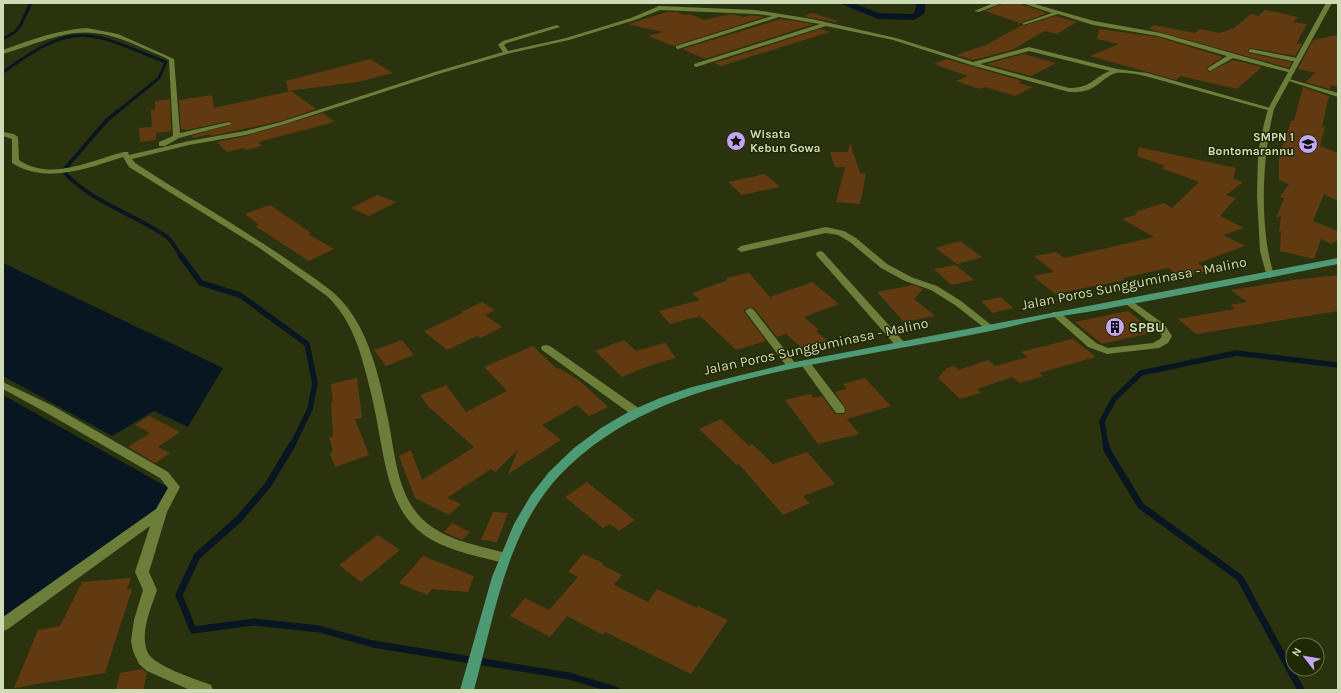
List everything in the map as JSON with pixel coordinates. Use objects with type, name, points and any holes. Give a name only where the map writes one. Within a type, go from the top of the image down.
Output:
[{"type":"main road","name":"Jalan Poros Sungguminasa - Malino","points":[[467,689],[504,558],[529,507],[554,475],[590,442],[636,412],[658,401],[704,386],[805,363],[1338,261]]},
{"type":"street","points":[[977,11],[999,3]]},
{"type":"street","points":[[1025,3],[1040,5],[1056,13],[1104,26],[1159,34],[1232,56],[1292,71]]},
{"type":"street","points":[[1270,275],[1264,250],[1260,186],[1263,142],[1271,109],[1329,3]]},
{"type":"street","points":[[3,134],[12,135],[16,138],[15,161],[21,167],[34,172],[52,172],[189,142],[246,133],[283,123],[440,72],[506,53],[567,39],[633,19],[659,8],[744,11],[826,24],[894,39],[973,64],[1069,90],[1080,90],[1090,87],[1110,73],[1117,71]]},
{"type":"street","points":[[1025,24],[1056,13]]},
{"type":"street","points":[[678,47],[780,16]]},
{"type":"street","points":[[696,65],[826,24]]},
{"type":"street","points":[[506,53],[500,45],[505,42],[557,27]]},
{"type":"street","points":[[3,52],[58,34],[92,30],[114,34],[170,58],[172,60],[171,77],[176,117],[183,135]]},
{"type":"street","points":[[973,64],[1029,49],[1117,71],[1145,74],[1271,109]]},
{"type":"street","points":[[1251,51],[1297,60]]},
{"type":"street","points":[[1210,69],[1232,56]]},
{"type":"street","points":[[1288,79],[1338,95]]},
{"type":"street","points":[[125,156],[168,142],[183,135],[229,124]]},
{"type":"street","points":[[125,156],[132,165],[282,258],[343,307],[352,321],[365,355],[377,395],[390,467],[400,496],[410,514],[417,523],[436,537],[456,546],[504,558]]},
{"type":"street","points":[[741,249],[826,230],[841,233],[853,240],[884,266],[908,279],[934,288],[958,303],[990,328]]},
{"type":"street","points":[[820,254],[900,344]]},
{"type":"street","points":[[1056,314],[1092,345],[1107,351],[1155,346],[1164,341],[1167,336],[1161,326],[1129,302]]},
{"type":"street","points":[[750,311],[792,366]]},
{"type":"street","points":[[546,348],[636,412]]},
{"type":"street","points":[[805,363],[840,410]]},
{"type":"street","points":[[3,385],[49,409],[164,475],[174,487],[161,512],[142,572],[150,590],[140,622],[138,636],[145,662],[152,667],[206,690]]},
{"type":"street","points":[[3,625],[161,512]]},
{"type":"water","points":[[3,263],[223,368],[188,427],[154,411],[112,436],[3,376]]},
{"type":"water","points":[[3,395],[169,488],[156,512],[3,620]]},
{"type":"building","points":[[1005,3],[1018,3],[1047,13],[1023,22],[1022,24],[985,11]]},
{"type":"building","points":[[1265,10],[1298,17],[1293,22],[1307,24],[1296,44],[1303,43],[1295,56],[1251,48],[1248,50],[1249,53],[1292,62],[1289,68],[1149,29],[1154,25],[1195,33],[1200,29],[1220,33],[1234,28],[1251,14],[1258,16]]},
{"type":"building","points":[[667,12],[677,12],[685,15],[689,14],[705,20],[730,14],[744,17],[751,15],[764,17],[674,46],[648,36],[663,32],[628,24]]},
{"type":"building","points":[[812,13],[838,21],[834,22],[804,16]]},
{"type":"building","points":[[1055,16],[1077,22],[1057,34],[1044,31],[1012,50],[973,60],[956,55],[986,45],[1022,25],[1023,26]]},
{"type":"building","points":[[781,19],[814,24],[705,59],[682,49]]},
{"type":"building","points":[[820,29],[830,32],[721,66],[714,63]]},
{"type":"building","points":[[1099,29],[1158,37],[1223,57],[1206,68],[1209,72],[1233,60],[1262,67],[1237,89],[1180,76],[1176,80],[1090,56],[1119,44],[1097,39]]},
{"type":"building","points":[[1338,35],[1338,87],[1331,85],[1330,89],[1305,82],[1316,73],[1298,69],[1313,40]]},
{"type":"building","points":[[1024,54],[1056,63],[1031,76],[986,64]]},
{"type":"building","points":[[370,59],[393,73],[358,82],[288,91],[286,81]]},
{"type":"building","points":[[946,59],[1022,81],[1018,83],[1033,87],[1015,96],[986,87],[980,89],[956,81],[968,76],[934,64]]},
{"type":"building","points":[[1303,87],[1329,96],[1322,127],[1325,127],[1320,146],[1338,153],[1338,201],[1324,194],[1313,221],[1338,231],[1338,240],[1331,244],[1321,239],[1314,259],[1280,251],[1281,231],[1279,232],[1281,216],[1276,218],[1284,198],[1280,197],[1289,184],[1279,180],[1279,147],[1282,148],[1291,121],[1294,121]]},
{"type":"building","points":[[291,91],[316,109],[281,121],[211,136],[210,134],[193,138],[191,136],[233,124],[229,121],[187,130],[181,129],[179,100],[212,95],[214,108]]},
{"type":"building","points":[[170,99],[171,131],[156,133],[156,140],[140,142],[139,128],[152,127],[151,110],[155,110],[155,101]]},
{"type":"building","points":[[323,113],[335,122],[258,142],[262,146],[246,150],[244,148],[227,152],[217,142],[246,136]]},
{"type":"building","points":[[850,143],[860,173],[866,174],[860,204],[836,202],[845,167],[835,167],[830,152],[848,152]]},
{"type":"building","points":[[1139,147],[1236,168],[1233,179],[1243,182],[1226,195],[1236,198],[1220,216],[1244,228],[1223,235],[1245,246],[1198,263],[1209,271],[1181,277],[1168,268],[1123,278],[1125,280],[1055,294],[1033,276],[1054,272],[1034,256],[1056,252],[1064,258],[1154,237],[1122,219],[1138,214],[1135,212],[1164,203],[1172,208],[1199,182],[1161,168],[1165,166],[1137,156]]},
{"type":"building","points":[[765,174],[780,187],[742,195],[728,182]]},
{"type":"building","points":[[377,195],[396,202],[369,216],[351,208]]},
{"type":"building","points":[[270,205],[311,233],[308,234],[334,249],[309,261],[255,226],[259,225],[245,214]]},
{"type":"building","points":[[960,241],[982,257],[957,264],[935,248]]},
{"type":"building","points":[[956,265],[974,280],[951,285],[934,269]]},
{"type":"building","points":[[749,273],[770,297],[812,282],[839,304],[804,317],[819,330],[816,331],[828,341],[804,350],[786,334],[777,337],[754,308],[750,307],[744,310],[744,312],[766,341],[736,350],[700,316],[670,324],[659,311],[700,300],[692,293],[728,280],[726,278]]},
{"type":"building","points":[[1338,275],[1338,311],[1196,334],[1178,319],[1235,309],[1230,305],[1247,302],[1231,290],[1293,280]]},
{"type":"building","points":[[913,285],[923,289],[914,299],[935,316],[904,322],[877,292]]},
{"type":"building","points":[[1001,297],[1013,308],[993,313],[981,301]]},
{"type":"building","points":[[482,302],[495,310],[485,315],[502,327],[481,338],[477,336],[447,350],[424,331],[463,313],[461,312]]},
{"type":"building","name":"SPBU","points":[[1128,311],[1155,332],[1102,344],[1075,322]]},
{"type":"building","points":[[1073,339],[1096,357],[1039,373],[1043,376],[1020,383],[1012,377],[977,389],[981,393],[960,399],[938,378],[947,368],[954,366],[959,370],[988,360],[995,366],[1028,357],[1021,352]]},
{"type":"building","points":[[402,340],[414,355],[386,366],[374,350]]},
{"type":"building","points":[[624,340],[636,351],[665,343],[676,358],[651,365],[622,377],[595,351]]},
{"type":"building","points":[[533,346],[557,369],[559,368],[580,381],[608,407],[589,416],[577,405],[542,425],[561,440],[508,474],[518,450],[495,472],[491,469],[447,498],[461,504],[449,515],[415,498],[399,456],[411,450],[422,480],[474,447],[428,406],[420,395],[446,385],[466,412],[507,391],[484,367]]},
{"type":"building","points":[[357,378],[362,418],[355,419],[369,455],[335,467],[330,453],[333,451],[329,438],[333,436],[331,402],[333,402],[331,384]]},
{"type":"building","points":[[865,378],[891,406],[847,419],[859,434],[818,444],[785,400],[810,394],[814,398],[822,396],[835,414],[844,414],[846,410],[845,407],[835,392],[847,389],[843,384]]},
{"type":"building","points":[[149,416],[180,432],[158,447],[170,453],[155,463],[128,447],[150,433],[135,425]]},
{"type":"building","points":[[721,419],[749,446],[752,444],[773,464],[807,452],[835,484],[803,496],[810,503],[783,515],[739,464],[737,465],[699,429]]},
{"type":"building","points":[[587,482],[635,520],[619,531],[610,524],[603,528],[565,497]]},
{"type":"building","points":[[493,512],[508,513],[497,542],[481,540]]},
{"type":"building","points":[[452,523],[470,532],[462,540],[444,532]]},
{"type":"building","points":[[378,535],[400,550],[361,582],[339,565]]},
{"type":"building","points":[[583,554],[603,563],[602,565],[622,575],[614,585],[648,602],[657,589],[697,608],[698,606],[728,620],[691,674],[605,632],[603,635],[567,616],[550,637],[510,616],[525,598],[549,610],[578,577],[568,572]]},
{"type":"building","points":[[423,556],[474,576],[468,592],[432,589],[427,595],[399,583]]},
{"type":"building","points":[[131,578],[127,589],[132,589],[105,673],[14,688],[38,630],[60,626],[82,582]]},
{"type":"building","points":[[142,669],[147,673],[143,690],[116,690],[120,673]]},
{"type":"waterway","points":[[3,39],[15,32],[20,26],[31,3]]},
{"type":"waterway","points":[[844,3],[878,16],[914,17],[920,12],[921,3]]},
{"type":"waterway","points":[[3,72],[46,45],[74,36],[97,37],[109,40],[166,62],[159,78],[117,112]]},
{"type":"waterway","points":[[118,111],[107,120],[63,171],[74,182],[100,200],[167,237],[182,257]]},
{"type":"waterway","points":[[181,256],[201,283],[240,295],[307,344],[315,383],[310,409],[292,446]]},
{"type":"waterway","points":[[1106,446],[1102,421],[1114,399],[1141,373],[1236,353],[1338,365]]},
{"type":"waterway","points":[[292,445],[268,485],[239,519],[197,556],[179,595],[193,630],[254,622],[319,629],[373,644],[569,676],[616,690]]},
{"type":"waterway","points":[[1106,445],[1107,450],[1141,506],[1240,578],[1301,690]]},
{"type":"place","name":"Wisata Kebun Gowa","points":[[736,141]]},
{"type":"place","name":"SMPN 1 Bontomarannu","points":[[1308,144]]},
{"type":"place","name":"SPBU","points":[[1115,327]]}]
